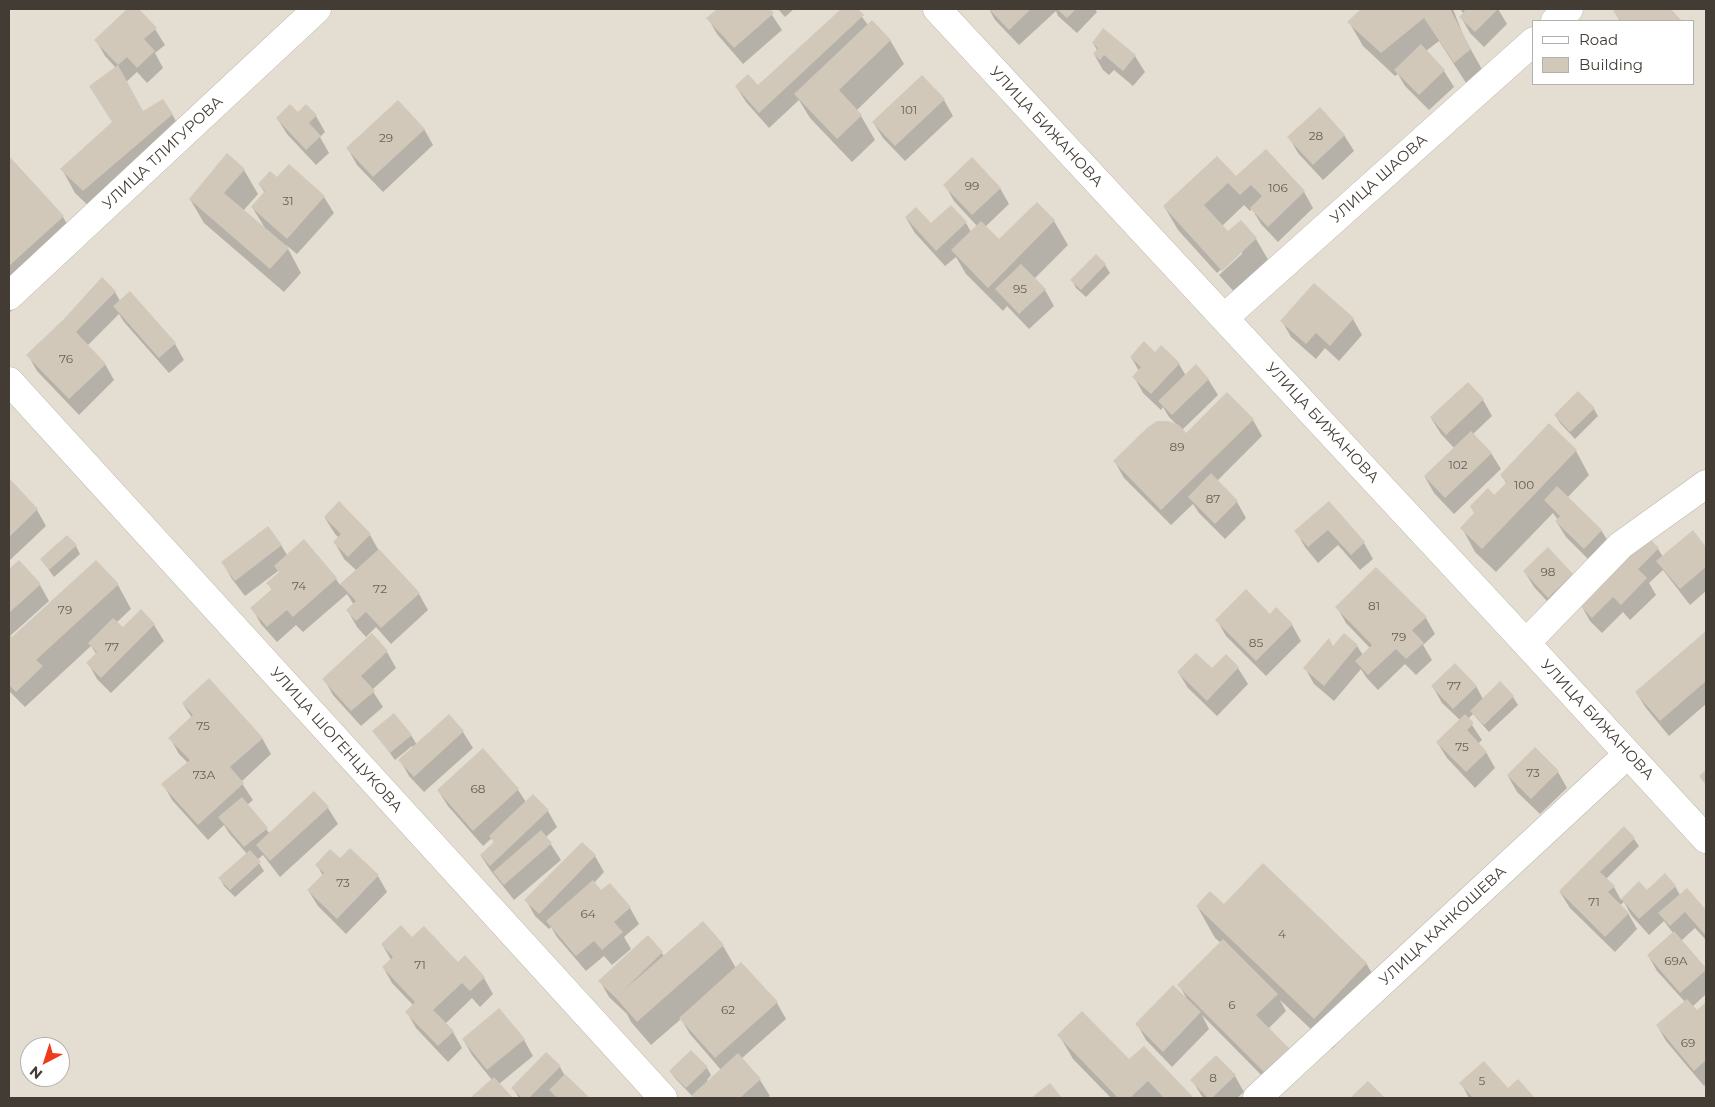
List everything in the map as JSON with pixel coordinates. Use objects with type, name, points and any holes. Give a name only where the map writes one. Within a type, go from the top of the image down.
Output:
[{"type":"street","name":"УЛИЦА ТЛИГУРОВА","points":[[9,296],[317,9]]},
{"type":"street","name":"УЛИЦА БИЖАНОВА","points":[[937,9],[1706,839]]},
{"type":"street","points":[[1556,20],[1569,9]]},
{"type":"street","name":"УЛИЦА ШАОВА","points":[[1224,318],[1532,43]]},
{"type":"street","name":"УЛИЦА ШОГЕНЦУКОВА","points":[[9,381],[662,1098]]},
{"type":"street","points":[[1526,643],[1621,545],[1706,484]]},
{"type":"street","name":"УЛИЦА КАНКОШЕВА","points":[[1257,1098],[1628,754]]},
{"type":"shaded area","points":[[9,9],[1706,9],[1706,1098],[9,1098]]},
{"type":"building","points":[[127,9],[139,9],[157,28],[144,39],[155,51],[137,68],[127,57],[118,65],[94,40]]},
{"type":"building","points":[[717,9],[770,9],[774,13],[734,48],[706,18]]},
{"type":"building","points":[[841,9],[858,9],[864,15],[759,113],[735,86],[748,74],[758,85]]},
{"type":"building","points":[[989,9],[1031,9],[1009,30]]},
{"type":"building","points":[[1057,9],[1076,9],[1067,18]]},
{"type":"building","points":[[1361,9],[1450,9],[1471,49],[1454,63],[1424,18],[1381,53],[1347,22]]},
{"type":"building","points":[[1463,9],[1498,9],[1475,32],[1459,17],[1465,11]]},
{"type":"building","points":[[1616,9],[1671,9],[1681,20],[1620,20],[1613,11]]},
{"type":"building","points":[[872,20],[891,40],[839,90],[862,115],[837,139],[794,94]]},
{"type":"building","points":[[1103,28],[1136,55],[1123,71],[1104,55],[1100,60],[1093,54],[1098,48],[1092,43]]},
{"type":"building","points":[[1421,44],[1445,70],[1419,95],[1394,70]]},
{"type":"building","points":[[118,65],[143,111],[163,99],[173,114],[83,191],[60,169],[112,122],[89,86]]},
{"type":"building","points":[[922,75],[945,99],[895,146],[872,122]]},
{"type":"building","points":[[398,100],[425,129],[373,177],[346,148]]},
{"type":"building","points":[[290,104],[298,112],[306,104],[317,115],[309,123],[321,136],[306,150],[276,118]]},
{"type":"building","points":[[1320,107],[1345,135],[1313,165],[1287,137]]},
{"type":"building","points":[[1266,149],[1305,191],[1268,227],[1250,208],[1262,196],[1251,185],[1240,195],[1228,183],[1204,205],[1228,231],[1241,220],[1257,238],[1222,271],[1163,206],[1217,156],[1236,176]]},
{"type":"building","points":[[227,153],[245,169],[224,193],[289,248],[270,269],[189,199]]},
{"type":"building","points":[[9,156],[64,216],[9,266]]},
{"type":"building","points":[[972,157],[1001,188],[972,215],[943,185]]},
{"type":"building","points":[[289,164],[325,196],[287,239],[251,207],[265,191],[258,184],[270,171],[277,177]]},
{"type":"building","points":[[1037,202],[1055,220],[988,288],[951,250],[981,221],[999,239]]},
{"type":"building","points":[[951,205],[967,222],[936,251],[905,217],[916,207],[931,223]]},
{"type":"building","points":[[1096,254],[1106,264],[1081,290],[1070,280]]},
{"type":"building","points":[[1021,264],[1046,289],[1019,314],[995,289]]},
{"type":"building","points":[[102,277],[116,291],[76,332],[106,364],[69,399],[26,355],[64,319]]},
{"type":"building","points":[[1314,283],[1354,318],[1330,346],[1316,333],[1306,344],[1280,321]]},
{"type":"building","points":[[130,291],[176,343],[159,358],[113,306]]},
{"type":"building","points":[[1144,341],[1155,352],[1161,345],[1180,363],[1151,394],[1132,377],[1141,367],[1130,357]]},
{"type":"building","points":[[1196,364],[1209,379],[1172,415],[1158,401]]},
{"type":"building","points":[[1468,382],[1484,399],[1446,435],[1430,417]]},
{"type":"building","points":[[1578,391],[1595,408],[1570,432],[1554,415]]},
{"type":"building","points":[[1227,392],[1254,419],[1161,510],[1113,461],[1148,427],[1157,421],[1168,421],[1179,425],[1186,433]]},
{"type":"building","points":[[1549,423],[1577,450],[1482,549],[1460,528],[1474,513],[1470,506],[1488,488],[1494,495],[1507,482],[1500,475]]},
{"type":"building","points":[[1471,431],[1492,453],[1445,498],[1424,476]]},
{"type":"building","points":[[1211,473],[1238,501],[1215,524],[1188,497]]},
{"type":"building","points":[[9,478],[38,509],[9,537]]},
{"type":"building","points":[[1557,486],[1602,530],[1584,549],[1555,521],[1560,516],[1544,500]]},
{"type":"building","points":[[339,501],[371,534],[348,557],[333,542],[341,534],[324,517]]},
{"type":"building","points":[[1329,501],[1365,542],[1351,555],[1328,530],[1308,547],[1294,531]]},
{"type":"building","points":[[268,526],[282,545],[235,581],[221,562]]},
{"type":"building","points":[[1693,530],[1706,547],[1706,567],[1680,589],[1656,561]]},
{"type":"building","points":[[67,535],[77,545],[49,570],[40,559]]},
{"type":"building","points":[[1647,536],[1659,548],[1638,569],[1647,578],[1621,605],[1613,597],[1592,618],[1579,604]]},
{"type":"building","points":[[304,539],[337,578],[293,617],[287,610],[267,627],[250,608],[272,589],[266,583],[279,572],[274,566]]},
{"type":"building","points":[[1548,547],[1573,574],[1548,598],[1523,571]]},
{"type":"building","points":[[379,549],[420,593],[381,628],[366,612],[356,621],[346,610],[356,601],[340,584]]},
{"type":"building","points":[[19,560],[41,584],[9,613],[9,569]]},
{"type":"building","points":[[96,560],[119,584],[36,660],[43,666],[16,692],[9,685],[9,633],[12,637]]},
{"type":"building","points":[[1376,567],[1427,617],[1412,630],[1424,643],[1406,659],[1396,649],[1368,675],[1355,661],[1372,645],[1335,607]]},
{"type":"building","points":[[1246,589],[1270,614],[1276,607],[1293,624],[1256,661],[1215,620]]},
{"type":"building","points":[[141,609],[155,624],[101,678],[86,663],[97,652],[88,643],[113,618],[123,627]]},
{"type":"building","points":[[1706,631],[1706,681],[1660,721],[1635,692]]},
{"type":"building","points":[[372,633],[388,651],[361,676],[375,691],[351,711],[322,679]]},
{"type":"building","points":[[1344,633],[1358,645],[1324,686],[1303,668],[1329,638],[1333,646]]},
{"type":"building","points":[[1196,653],[1212,668],[1226,654],[1239,667],[1207,701],[1177,672]]},
{"type":"building","points":[[1455,663],[1477,686],[1453,709],[1431,686]]},
{"type":"building","points":[[209,678],[263,738],[230,767],[244,783],[198,825],[161,784],[190,760],[168,738],[193,715],[182,703]]},
{"type":"building","points":[[1500,681],[1514,696],[1484,725],[1470,711]]},
{"type":"building","points":[[394,713],[412,735],[390,753],[372,731]]},
{"type":"building","points":[[449,714],[464,731],[414,777],[398,760]]},
{"type":"building","points":[[1465,714],[1474,723],[1467,730],[1487,752],[1466,772],[1436,742]]},
{"type":"building","points":[[1535,747],[1559,771],[1531,799],[1507,775]]},
{"type":"building","points":[[483,748],[519,789],[473,831],[437,790]]},
{"type":"building","points":[[1706,770],[1706,785],[1699,776]]},
{"type":"building","points":[[314,791],[329,807],[270,861],[256,845]]},
{"type":"building","points":[[533,794],[549,810],[490,866],[480,855],[494,842],[489,836]]},
{"type":"building","points":[[242,797],[268,828],[244,847],[218,817]]},
{"type":"building","points":[[1624,826],[1635,838],[1600,872],[1615,886],[1608,892],[1629,913],[1605,937],[1559,891]]},
{"type":"building","points":[[541,830],[552,843],[504,885],[493,872]]},
{"type":"building","points":[[582,842],[596,855],[539,914],[524,900]]},
{"type":"building","points":[[350,848],[379,875],[337,919],[307,890],[324,873],[315,865],[330,849],[340,858]]},
{"type":"building","points":[[250,850],[261,862],[230,890],[218,878]]},
{"type":"building","points":[[1263,863],[1367,963],[1314,1019],[1196,906],[1210,891],[1224,904]]},
{"type":"building","points":[[1665,873],[1676,886],[1639,919],[1621,899],[1639,881],[1647,890]]},
{"type":"building","points":[[593,880],[601,890],[610,883],[631,907],[614,922],[623,932],[602,950],[594,941],[576,956],[546,921]]},
{"type":"building","points":[[1687,888],[1706,910],[1706,936],[1685,912],[1670,926],[1658,913]]},
{"type":"building","points":[[703,921],[724,945],[637,1022],[598,981],[648,935],[663,952],[624,990]]},
{"type":"building","points":[[401,925],[412,937],[424,926],[458,962],[465,955],[485,977],[470,991],[462,983],[433,1010],[454,1031],[438,1046],[405,1012],[415,1002],[382,967],[393,957],[381,944]]},
{"type":"building","points":[[1674,931],[1706,968],[1680,993],[1647,955]]},
{"type":"building","points":[[1223,939],[1278,994],[1256,1015],[1290,1049],[1265,1073],[1177,985]]},
{"type":"building","points":[[741,962],[778,1002],[715,1058],[679,1018]]},
{"type":"building","points":[[1173,985],[1201,1012],[1163,1052],[1135,1024]]},
{"type":"building","points":[[1687,999],[1697,1010],[1706,1002],[1706,1060],[1694,1071],[1656,1025]]},
{"type":"building","points":[[499,1008],[525,1039],[487,1070],[462,1039]]},
{"type":"building","points":[[1082,1011],[1129,1059],[1144,1046],[1194,1098],[1164,1098],[1148,1081],[1130,1098],[1118,1098],[1057,1035]]},
{"type":"building","points":[[691,1050],[708,1067],[686,1088],[669,1071]]},
{"type":"building","points":[[546,1052],[561,1066],[529,1098],[522,1098],[511,1088]]},
{"type":"building","points":[[738,1053],[761,1079],[740,1098],[693,1098],[691,1096]]},
{"type":"building","points":[[1216,1055],[1236,1075],[1212,1098],[1208,1098],[1190,1080]]},
{"type":"building","points":[[1484,1061],[1508,1088],[1518,1079],[1535,1098],[1473,1098],[1459,1083]]},
{"type":"building","points":[[565,1074],[590,1098],[557,1098],[549,1090]]},
{"type":"building","points":[[494,1077],[513,1098],[470,1098]]},
{"type":"building","points":[[1368,1081],[1385,1098],[1350,1098]]},
{"type":"building","points":[[1050,1083],[1062,1098],[1031,1098]]}]
